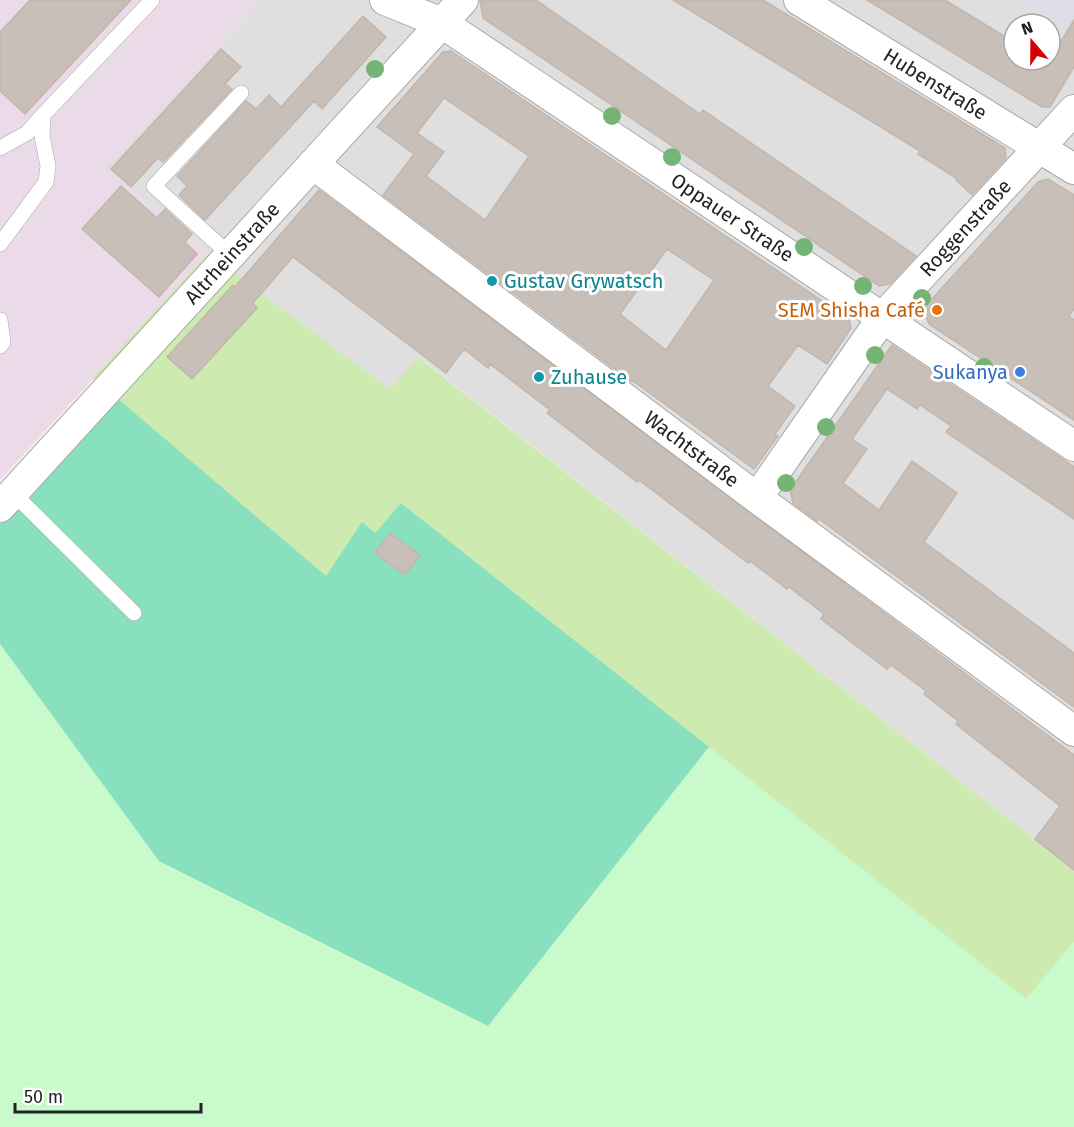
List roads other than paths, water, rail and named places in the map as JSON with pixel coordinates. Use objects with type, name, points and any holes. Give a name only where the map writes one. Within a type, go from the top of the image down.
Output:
[{"type":"street","name":"Oppauer Straße","points":[[385,0],[442,23],[1074,446]]},
{"type":"street","name":"Altrheinstraße","points":[[6,500],[463,0]]},
{"type":"street","name":"Hubenstraße","points":[[799,0],[1074,169]]},
{"type":"street","name":"Roggenstraße","points":[[757,498],[883,317],[1074,110]]},
{"type":"street","name":"Wachtstraße","points":[[313,164],[757,498],[1074,731]]},
{"type":"lane","points":[[0,148],[27,133],[152,0]]},
{"type":"lane","points":[[230,255],[154,186],[241,93]]},
{"type":"lane","points":[[0,243],[45,182],[48,166],[42,136],[44,115]]},
{"type":"lane","points":[[0,320],[3,342],[0,346]]},
{"type":"lane","points":[[6,500],[134,613]]},
{"type":"place","name":"Gustav Grywatsch","points":[[492,281]]},
{"type":"place","name":"SEM Shisha Café","points":[[937,310]]},
{"type":"place","name":"Sukanya","points":[[1020,372]]},
{"type":"place","name":"Zuhause","points":[[539,377]]}]
